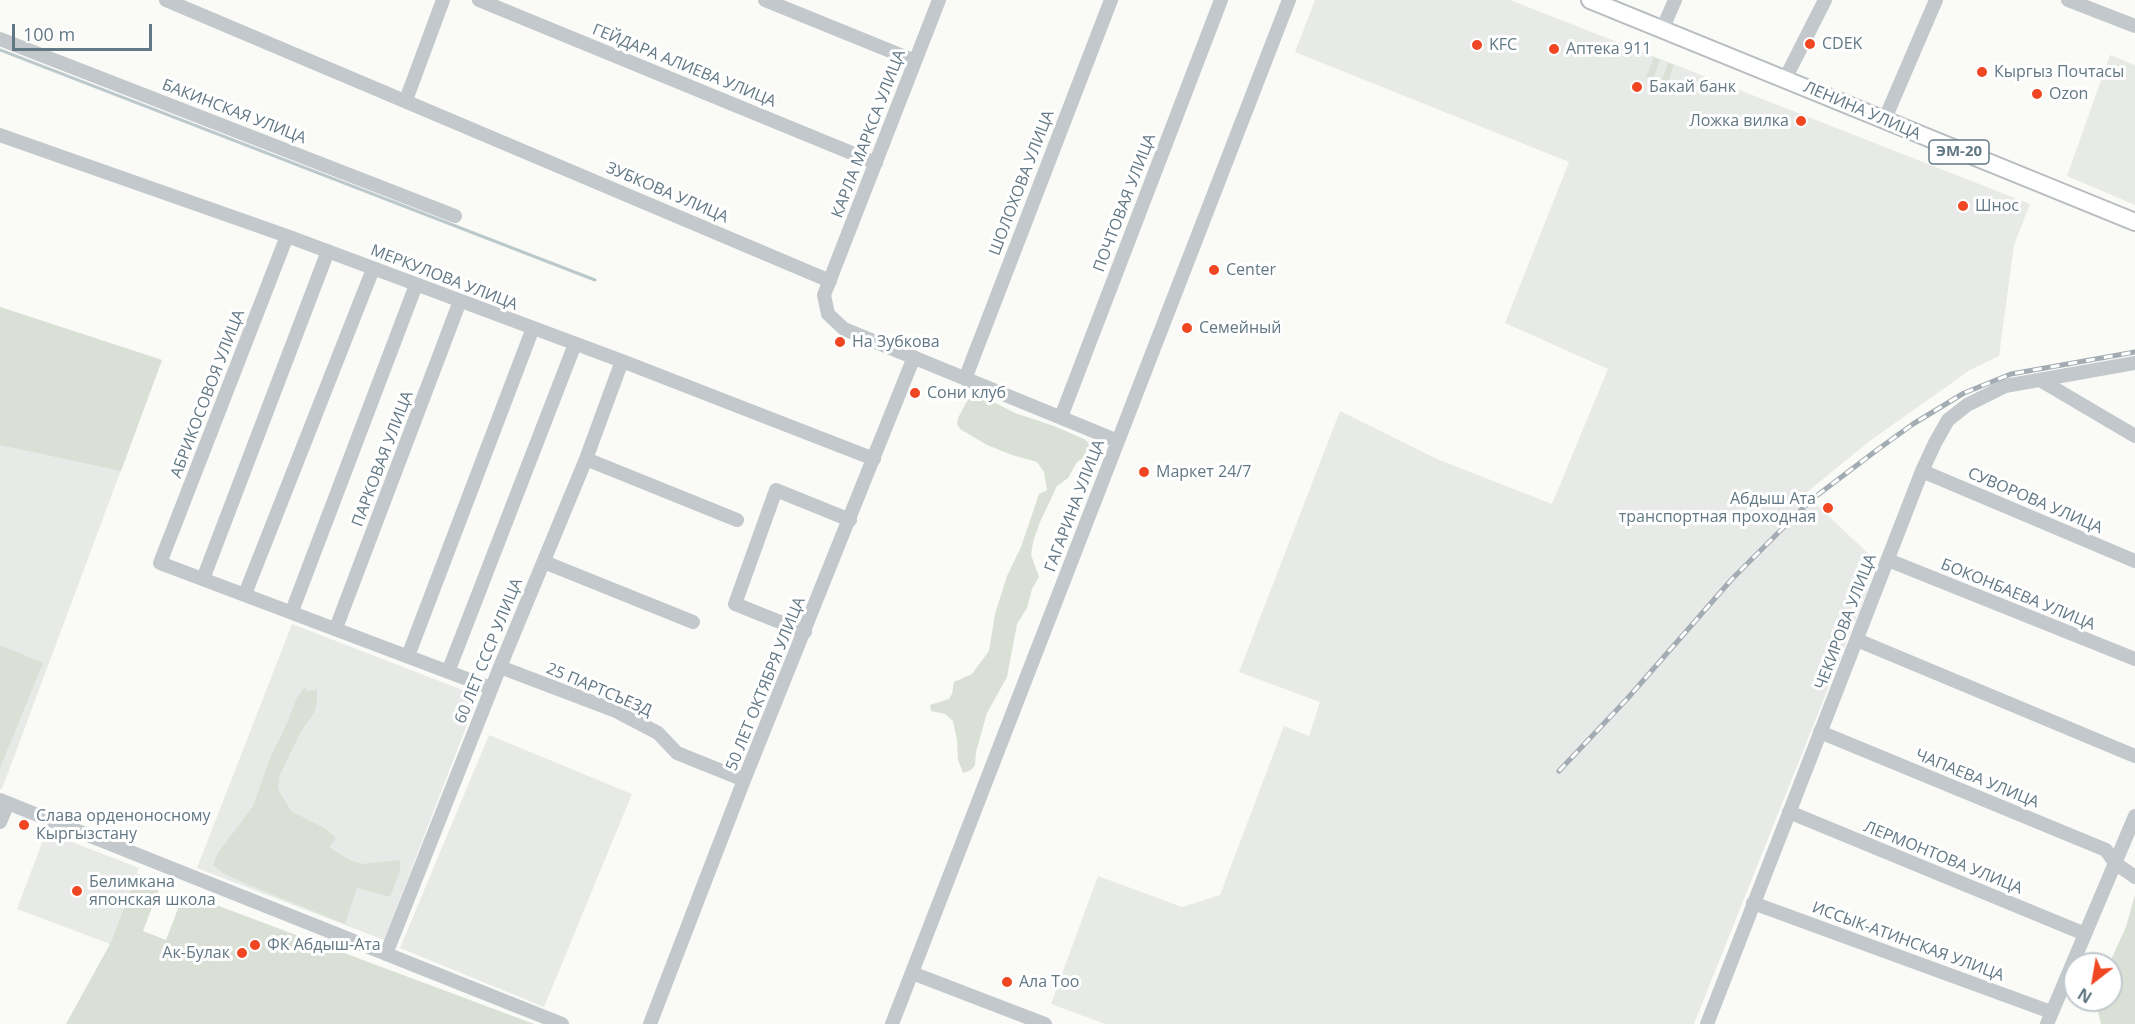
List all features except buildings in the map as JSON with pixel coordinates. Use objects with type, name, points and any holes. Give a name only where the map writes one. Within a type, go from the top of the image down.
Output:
[{"type":"main road","name":"ЛЕНИНА УЛИЦА","points":[[1590,0],[2135,222]]},
{"type":"street","name":"ЗУБКОВА УЛИЦА","points":[[166,0],[830,281]]},
{"type":"street","points":[[406,100],[443,0]]},
{"type":"street","name":"ГЕЙДАРА АЛИЕВА УЛИЦА","points":[[479,0],[876,163]]},
{"type":"street","points":[[765,0],[915,61]]},
{"type":"street","name":"КАРЛА МАРКСА УЛИЦА","points":[[830,281],[939,0]]},
{"type":"street","name":"ШОЛОХОВА УЛИЦА","points":[[965,378],[1110,0]]},
{"type":"street","name":"ПОЧТОВАЯ УЛИЦА","points":[[1061,417],[1221,0]]},
{"type":"street","points":[[1662,30],[1675,0]]},
{"type":"street","points":[[1785,79],[1825,0]]},
{"type":"street","points":[[1884,121],[1936,0]]},
{"type":"street","points":[[2068,0],[2135,27]]},
{"type":"street","name":"ГАГАРИНА УЛИЦА","points":[[892,1024],[1286,1]]},
{"type":"street","name":"БАКИНСКАЯ УЛИЦА","points":[[0,39],[455,216]]},
{"type":"street","name":"МЕРКУЛОВА УЛИЦА","points":[[0,135],[287,236],[622,361],[874,459]]},
{"type":"street","name":"АБРИКОСОВОЯ УЛИЦА","points":[[203,579],[160,563],[287,236]]},
{"type":"street","points":[[328,252],[203,579],[491,688]]},
{"type":"street","points":[[245,594],[373,268]]},
{"type":"street","points":[[830,281],[824,295],[828,314],[844,329],[1118,441]]},
{"type":"street","points":[[292,611],[416,285]]},
{"type":"street","name":"ПАРКОВАЯ УЛИЦА","points":[[336,628],[460,301]]},
{"type":"street","points":[[408,656],[532,328]]},
{"type":"street","points":[[448,672],[575,344]]},
{"type":"street","name":"50 ЛЕТ ОКТЯБРЯ УЛИЦА","points":[[650,1024],[744,780],[914,357]]},
{"type":"street","name":"60 ЛЕТ СССР УЛИЦА","points":[[386,954],[491,688],[586,459],[622,361]]},
{"type":"street","name":"ЧЕКИРОВА УЛИЦА","points":[[1707,1024],[1922,471],[1948,420],[1967,405],[2006,386],[2134,364]]},
{"type":"street","points":[[2040,380],[2135,436]]},
{"type":"street","points":[[586,459],[737,520]]},
{"type":"street","name":"СУВОРОВА УЛИЦА","points":[[1922,471],[2135,561]]},
{"type":"street","points":[[805,632],[735,604],[776,490],[850,520]]},
{"type":"street","name":"БОКОНБАЕВА УЛИЦА","points":[[1888,561],[2135,660]]},
{"type":"street","points":[[544,562],[693,622]]},
{"type":"street","points":[[1857,640],[2135,756]]},
{"type":"street","name":"25 ПАРТСЪЕЗД","points":[[500,667],[616,711],[657,733],[677,753],[744,780]]},
{"type":"street","name":"ЧАПАЕВА УЛИЦА","points":[[1820,732],[2106,850],[2115,863],[2135,877]]},
{"type":"street","points":[[0,822],[4,801],[562,1024]]},
{"type":"street","name":"ЛЕРМОНТОВА УЛИЦА","points":[[1789,812],[2085,934]]},
{"type":"street","points":[[2049,1018],[2135,816]]},
{"type":"street","name":"ИССЫК-АТИНСКАЯ УЛИЦА","points":[[1753,903],[2049,1018]]},
{"type":"street","points":[[912,973],[1045,1024]]},
{"type":"shaded area","points":[[1315,0],[1510,0],[2030,204],[2014,245],[1999,356],[1970,370],[1867,443],[1805,494],[1871,556],[1867,591],[1694,1024],[1105,1024],[1051,1004],[1098,876],[1182,907],[1220,895],[1284,726],[1309,736],[1320,702],[1239,672],[1340,411],[1437,459],[1552,504],[1608,369],[1505,323],[1569,162],[1295,52]]},
{"type":"shaded area","points":[[2110,55],[2135,65],[2135,205],[2067,176]]},
{"type":"shaded area","points":[[1654,57],[1660,60],[1653,80],[1646,77]]},
{"type":"shaded area","points":[[1668,63],[1674,65],[1667,85],[1661,82]]},
{"type":"shaded area","points":[[0,307],[162,360],[2,789],[0,789]]},
{"type":"shaded area","points":[[0,307],[162,360],[121,471],[0,445]]},
{"type":"shaded area","points":[[976,393],[1015,413],[1084,439],[1089,443],[1091,450],[1088,455],[1077,462],[1068,478],[1057,486],[1040,522],[1031,555],[1039,577],[1032,589],[1027,608],[1017,624],[1007,677],[987,713],[976,752],[975,765],[971,770],[963,773],[958,760],[953,721],[945,714],[931,711],[930,705],[949,699],[954,682],[972,674],[989,651],[995,614],[1007,576],[1021,547],[1039,494],[1047,490],[1044,472],[1037,462],[987,445],[960,429],[957,424],[958,418],[967,401]]},
{"type":"shaded area","points":[[292,624],[478,696],[384,940],[197,868]]},
{"type":"shaded area","points":[[0,645],[43,663],[0,768]]},
{"type":"shaded area","points":[[305,687],[307,691],[317,690],[317,702],[314,713],[300,733],[279,777],[278,789],[291,811],[326,829],[336,838],[329,847],[350,860],[362,864],[400,860],[400,871],[390,897],[357,888],[345,924],[246,884],[223,873],[213,865],[218,853],[253,806],[271,756],[297,697]]},
{"type":"shaded area","points":[[489,735],[632,794],[544,1007],[400,948]]},
{"type":"shaded area","name":"Белимкана японская школа","points":[[46,832],[139,868],[110,944],[17,909]]},
{"type":"shaded area","name":"ФК Абдыш-Ата","points":[[137,874],[161,884],[143,931],[166,940],[184,893],[534,1024],[66,1024],[110,944]]},
{"type":"shaded area","points":[[2135,895],[2135,1024],[2101,1024],[2098,1012],[2123,1012],[2123,952],[2115,952],[2126,927]]},
{"type":"waterway","points":[[0,50],[595,280]]},
{"type":"railway","points":[[1559,771],[1627,699],[1732,579],[1811,500],[1877,450],[1913,424],[1964,393],[2011,374],[2135,352]]},
{"type":"place","name":"CDEK","points":[[1810,44]]},
{"type":"place","name":"KFC","points":[[1477,45]]},
{"type":"place","name":"Аптека 911","points":[[1554,49]]},
{"type":"place","name":"Кыргыз Почтасы","points":[[1982,72]]},
{"type":"place","name":"Бакай банк","points":[[1637,87]]},
{"type":"place","name":"Ozon","points":[[2037,94]]},
{"type":"place","name":"Ложка вилка","points":[[1801,121]]},
{"type":"place","name":"Шнос","points":[[1963,206]]},
{"type":"place","name":"Center","points":[[1214,270]]},
{"type":"place","name":"Семейный","points":[[1187,328]]},
{"type":"place","name":"На Зубкова","points":[[840,342]]},
{"type":"place","name":"Сони клуб","points":[[915,393]]},
{"type":"place","name":"Маркет 24/7","points":[[1144,472]]},
{"type":"place","name":"Абдыш Ата транспортная проходная","points":[[1828,508]]},
{"type":"place","name":"Слава орденоносному Кыргызстану","points":[[24,825]]},
{"type":"place","name":"Белимкана японская школа","points":[[77,891]]},
{"type":"place","name":"ФК Абдыш-Ата","points":[[255,945]]},
{"type":"place","name":"Ак-Булак","points":[[242,953]]},
{"type":"place","name":"Ала Тоо","points":[[1007,982]]}]
